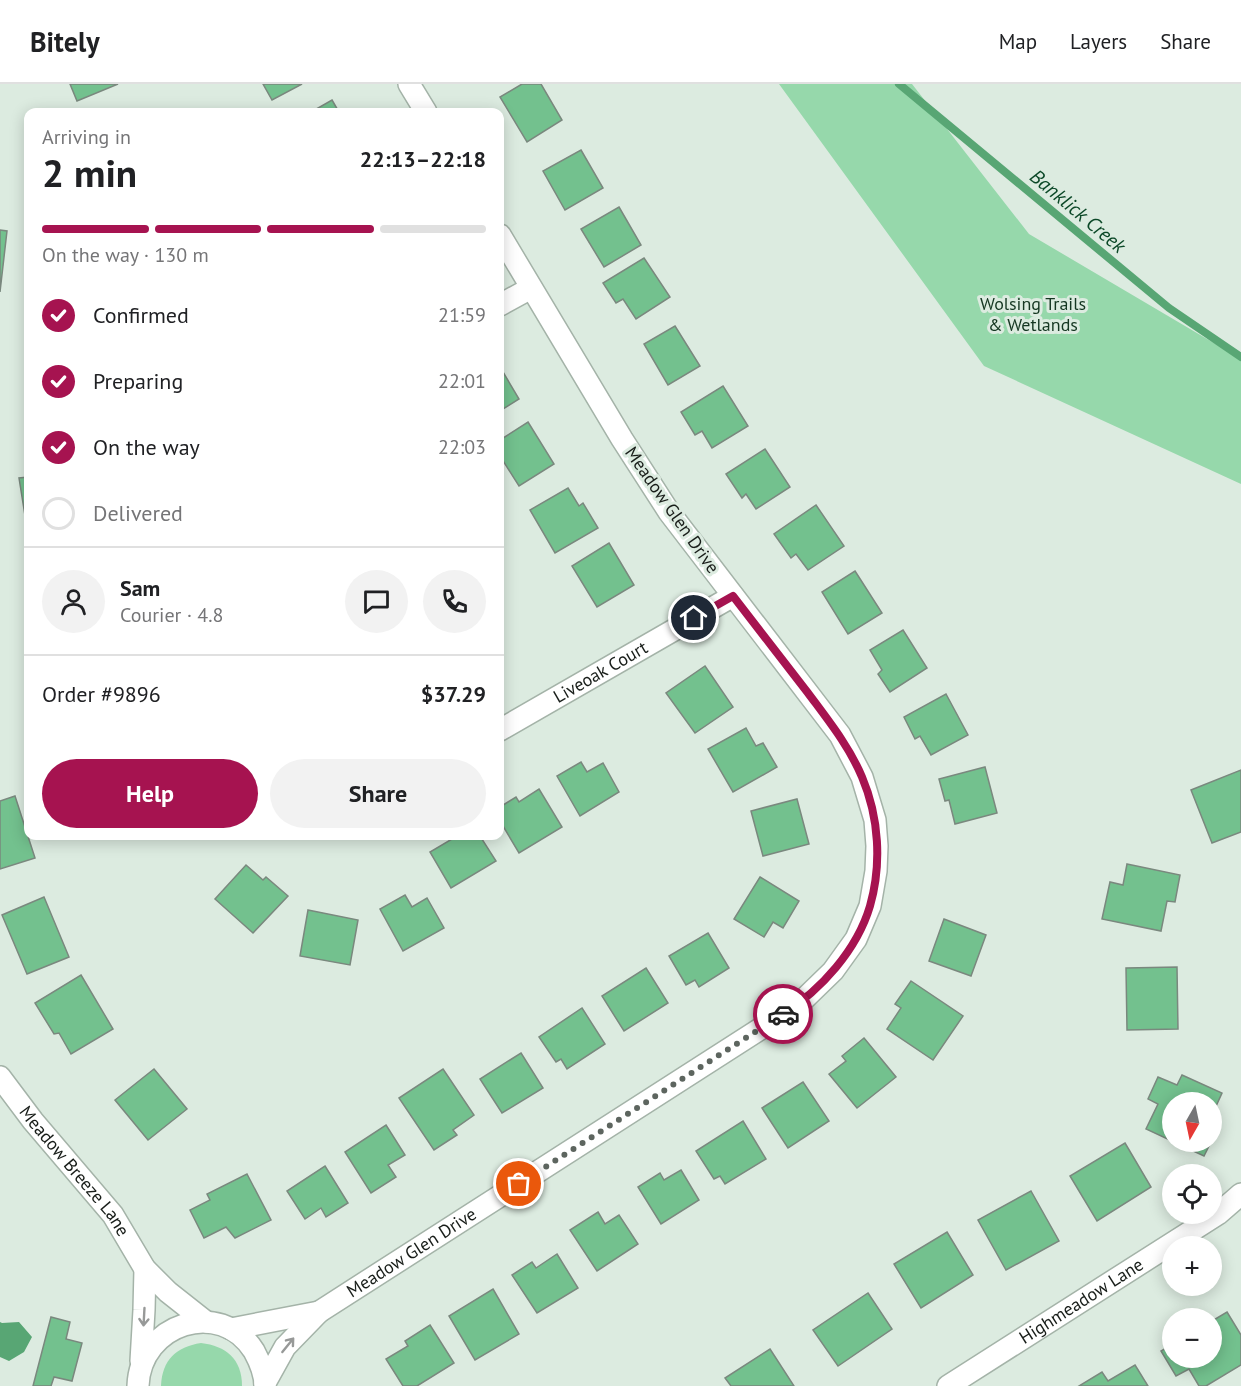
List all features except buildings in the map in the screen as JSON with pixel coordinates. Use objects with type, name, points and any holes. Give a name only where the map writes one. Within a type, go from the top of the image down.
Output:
[{"type":"street","points":[[409,84],[424,108]]},
{"type":"street","name":"Meadow Glen Drive","points":[[265,1384],[285,1347],[319,1312],[799,1004],[833,971],[856,939],[870,906],[877,863],[875,820],[862,777],[840,735],[669,512],[622,439],[504,242]]},
{"type":"street","points":[[504,303],[531,288]]},
{"type":"street","name":"Liveoak Court","points":[[504,728],[733,596]]},
{"type":"street","name":"Meadow Breeze Lane","points":[[0,1077],[33,1121],[113,1215],[145,1269],[168,1292],[206,1322]]},
{"type":"street","name":"Highmeadow Lane","points":[[948,1386],[1218,1214],[1241,1194]]},
{"type":"street","points":[[140,1376],[145,1269]]},
{"type":"street","name":"Meadow Glen Drive","points":[[231,1329],[319,1312]]},
{"type":"street","points":[[140,1376],[151,1347],[166,1333],[185,1324],[206,1322],[231,1329],[249,1343],[260,1362],[265,1384]]},
{"type":"green space","name":"Wolsing Trails & Wetlands","points":[[779,84],[912,84],[1029,234],[1241,359],[1241,484],[984,366]]},
{"type":"green space","points":[[201,1343],[218,1347],[236,1361],[242,1386],[161,1386],[164,1369],[172,1356],[184,1348]]},
{"type":"shaded area","points":[[0,1322],[19,1322],[32,1337],[24,1352],[9,1361],[0,1357]]},
{"type":"waterway","name":"Banklick Creek","points":[[899,84],[1169,308],[1241,357]]},
{"type":"way so far","points":[[519,1184],[783,1014]]},
{"type":"route","points":[[694,618],[733,596],[840,735],[862,777],[875,820],[876,871],[870,906],[856,939],[833,971],[799,1004],[783,1014]]}]
